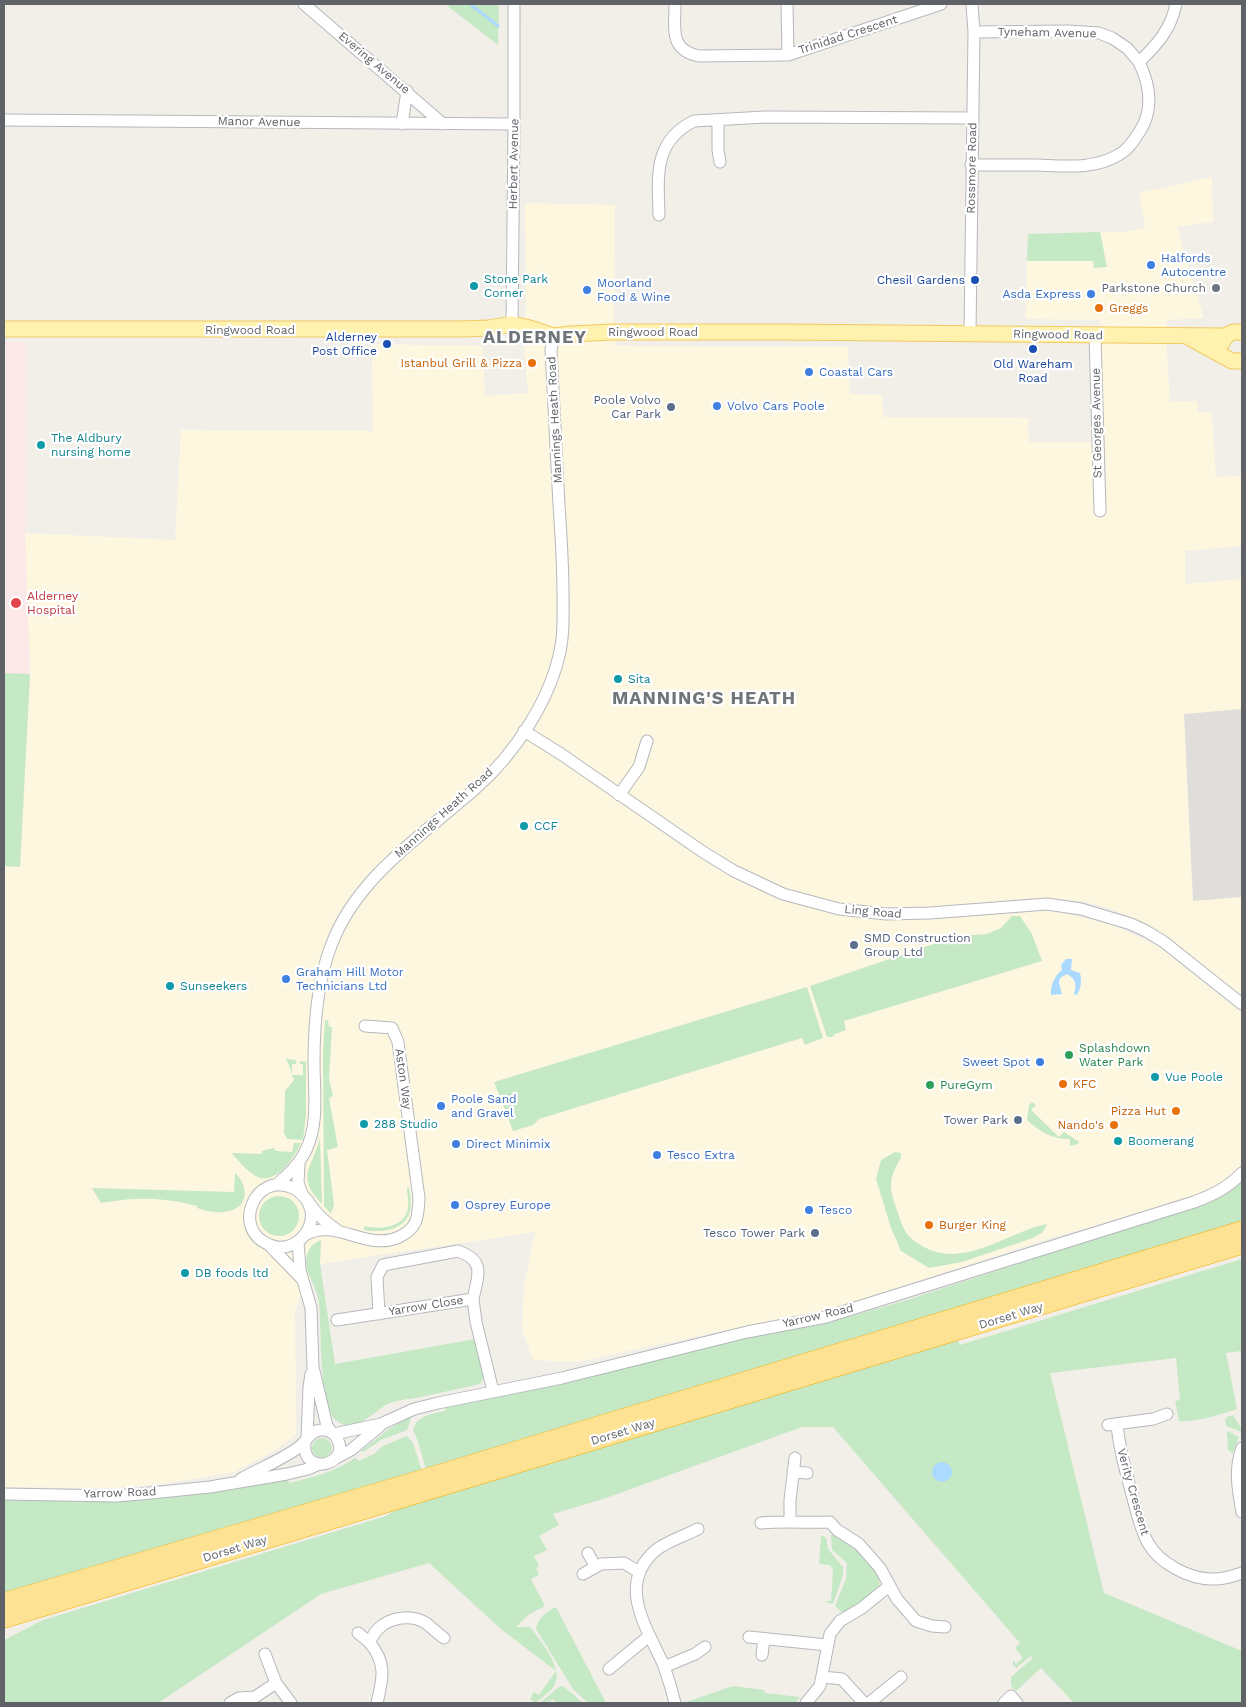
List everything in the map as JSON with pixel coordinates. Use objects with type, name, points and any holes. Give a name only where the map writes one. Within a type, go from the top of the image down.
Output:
[{"type":"highway","name":"Dorset Way","points":[[4,1602],[422,1479],[1242,1230]]},
{"type":"highway","name":"Dorset Way","points":[[4,1620],[1242,1245]]},
{"type":"main road","name":"Ringwood Road","points":[[4,329],[460,329],[489,328],[512,324],[554,336],[622,332],[1184,336],[1237,333]]},
{"type":"main road","points":[[1235,362],[1221,348],[1223,340],[1237,333]]},
{"type":"main road","name":"Ringwood Road","points":[[1184,336],[1235,362]]},
{"type":"street","name":"Evering Avenue","points":[[304,4],[443,124]]},
{"type":"street","name":"Herbert Avenue","points":[[512,324],[514,4]]},
{"type":"street","name":"Trinidad Crescent","points":[[675,4],[676,40],[681,48],[689,54],[699,56],[788,55],[941,4]]},
{"type":"street","points":[[786,4],[788,55]]},
{"type":"street","name":"Rossmore Road","points":[[970,333],[974,32],[972,4]]},
{"type":"street","points":[[971,165],[1077,166],[1096,164],[1120,154],[1129,147],[1145,124],[1149,112],[1148,87],[1145,75],[1138,62],[1163,37],[1172,22],[1176,4]]},
{"type":"street","name":"Tyneham Avenue","points":[[974,32],[1068,31],[1098,33],[1112,38],[1127,48],[1138,62]]},
{"type":"street","points":[[402,124],[407,91]]},
{"type":"street","points":[[659,215],[658,172],[664,150],[686,125],[694,121],[765,117],[973,118]]},
{"type":"street","name":"Manor Avenue","points":[[4,120],[514,124]]},
{"type":"street","points":[[718,121],[720,162]]},
{"type":"street","name":"St Georges Avenue","points":[[1095,335],[1100,511]]},
{"type":"street","name":"Mannings Heath Road","points":[[276,1185],[299,1164],[307,1149],[313,1131],[314,1058],[319,994],[330,947],[340,924],[371,882],[391,860],[478,786],[508,754],[536,714],[556,664],[563,628],[563,570],[551,350],[554,336]]},
{"type":"street","name":"Ling Road","points":[[524,731],[734,872],[783,894],[839,909],[886,914],[930,913],[1046,904],[1081,909],[1131,924],[1164,942],[1242,1004]]},
{"type":"street","points":[[620,795],[639,767],[648,741]]},
{"type":"street","name":"Aston Way","points":[[301,1238],[314,1230],[326,1229],[376,1242],[393,1240],[407,1233],[415,1225],[420,1198],[398,1042],[392,1028],[365,1026]]},
{"type":"street","name":"Mannings Heath Road","points":[[299,1164],[298,1184],[304,1197]]},
{"type":"street","name":"Yarrow Road","points":[[333,1434],[381,1424],[414,1409],[562,1378],[746,1332],[826,1317],[1194,1202],[1228,1186],[1242,1173]]},
{"type":"street","points":[[303,1280],[269,1245],[260,1240],[251,1227],[250,1210],[252,1204],[260,1193],[267,1188],[276,1185],[292,1187],[304,1197],[311,1210],[311,1221],[301,1238],[300,1270],[303,1280],[311,1308],[312,1367],[309,1388],[306,1454],[314,1462],[319,1464],[328,1463],[336,1458],[340,1449],[337,1438],[328,1426],[312,1367]]},
{"type":"street","name":"Aston Way","points":[[304,1197],[316,1213],[339,1231]]},
{"type":"street","points":[[269,1245],[285,1247],[301,1238]]},
{"type":"street","name":"Yarrow Close","points":[[379,1314],[377,1277],[383,1265],[458,1251],[469,1254],[476,1261],[479,1272],[473,1299],[476,1322],[493,1391]]},
{"type":"street","name":"Yarrow Close","points":[[337,1320],[473,1299]]},
{"type":"street","name":"Verity Crescent","points":[[1167,1414],[1153,1419],[1112,1424],[1148,1543],[1153,1550],[1172,1566],[1186,1573],[1213,1579],[1227,1578],[1242,1573]]},
{"type":"street","name":"Yarrow Road","points":[[336,1458],[351,1450],[381,1424]]},
{"type":"street","points":[[306,1440],[318,1430],[328,1431],[333,1434]]},
{"type":"street","name":"Yarrow Road","points":[[235,1482],[292,1452],[306,1440]]},
{"type":"street","points":[[1242,1448],[1238,1469],[1238,1488],[1242,1512]]},
{"type":"street","points":[[790,1521],[794,1458]]},
{"type":"street","name":"Yarrow Road","points":[[4,1494],[116,1496],[210,1487],[287,1474],[319,1464]]},
{"type":"street","points":[[793,1472],[807,1473]]},
{"type":"street","points":[[761,1523],[790,1521],[830,1522],[837,1530],[859,1544],[880,1568],[888,1586],[916,1622],[945,1627]]},
{"type":"street","points":[[675,1703],[664,1667],[641,1618],[637,1605],[639,1572],[657,1549],[698,1529]]},
{"type":"street","points":[[588,1554],[595,1566]]},
{"type":"street","points":[[583,1574],[601,1564],[624,1563],[639,1572]]},
{"type":"street","points":[[806,1703],[820,1686],[830,1634],[840,1620],[862,1608],[888,1586]]},
{"type":"street","points":[[368,1642],[378,1629],[388,1622],[401,1618],[414,1618],[425,1623],[444,1638]]},
{"type":"street","points":[[930,1638],[932,1626]]},
{"type":"street","points":[[358,1633],[368,1642],[382,1664],[383,1678],[377,1703]]},
{"type":"street","points":[[609,1669],[649,1636]]},
{"type":"street","points":[[748,1637],[827,1645]]},
{"type":"street","points":[[762,1655],[764,1639]]},
{"type":"street","points":[[664,1667],[695,1654],[705,1647]]},
{"type":"street","points":[[265,1654],[276,1683],[291,1703]]},
{"type":"street","points":[[869,1703],[901,1676]]},
{"type":"street","points":[[823,1677],[842,1679],[864,1703]]},
{"type":"street","points":[[230,1703],[239,1698],[255,1697],[276,1683]]},
{"type":"shaded area","points":[[1212,177],[1213,222],[1177,227],[1204,318],[1167,320],[1167,354],[1170,402],[1197,401],[1198,412],[1212,412],[1216,477],[1242,476],[1242,546],[1185,551],[1185,584],[1242,579],[1242,996],[1164,935],[1133,918],[1111,909],[1083,901],[1046,898],[1024,899],[1013,915],[1027,909],[1051,910],[1109,923],[1155,945],[1242,1013],[1242,1163],[1237,1169],[1224,1181],[1191,1197],[1038,1242],[825,1311],[577,1362],[533,1360],[522,1330],[524,1285],[535,1232],[320,1264],[295,1309],[296,1434],[275,1450],[235,1472],[167,1483],[114,1488],[4,1487],[4,866],[20,867],[30,674],[25,533],[175,540],[181,430],[373,431],[372,344],[483,346],[485,396],[528,393],[524,345],[526,301],[525,203],[615,205],[614,316],[616,346],[848,347],[850,394],[882,395],[883,417],[1028,418],[1029,442],[1104,442],[1100,320],[1026,319],[1027,261],[1094,261],[1106,267],[1101,232],[1125,232],[1145,228],[1139,193]]},
{"type":"shaded area","name":"Alderney Hospital","points":[[4,342],[25,342],[25,533],[30,674],[20,867],[4,866]]},
{"type":"shaded area","points":[[1242,709],[1242,897],[1193,901],[1184,714]]},
{"type":"green space","points":[[445,4],[499,4],[498,45]]},
{"type":"green space","points":[[1100,232],[1107,267],[1094,268],[1093,261],[1027,261],[1028,234]]},
{"type":"green space","points":[[4,673],[30,674],[20,867],[4,866]]},
{"type":"green space","points":[[1012,916],[1020,916],[1032,934],[1042,961],[844,1021],[846,1030],[832,1037],[827,1037],[810,986],[957,936],[987,934],[1001,928]]},
{"type":"green space","points":[[807,987],[823,1038],[805,1045],[802,1038],[539,1119],[533,1125],[513,1131],[494,1082]]},
{"type":"green space","points":[[325,1020],[328,1020],[329,1027],[332,1027],[329,1078],[333,1096],[329,1098],[338,1147],[327,1150],[334,1204],[331,1214],[324,1206],[323,1053]]},
{"type":"green space","points":[[287,1057],[287,1059],[296,1060],[296,1064],[292,1064],[292,1074],[286,1060]]},
{"type":"green space","points":[[300,1061],[306,1062],[306,1114],[303,1140],[287,1139],[284,1133],[285,1091],[294,1080],[292,1075],[303,1075],[303,1064],[300,1064]]},
{"type":"green space","points":[[1032,1102],[1036,1105],[1031,1110],[1059,1137],[1064,1132],[1079,1142],[1078,1144],[1070,1146],[1070,1139],[1058,1138],[1047,1134],[1027,1120],[1029,1105]]},
{"type":"green space","points":[[320,1138],[322,1204],[309,1186],[307,1179]]},
{"type":"green space","points":[[294,1143],[301,1143],[290,1161],[279,1173],[266,1178],[260,1178],[252,1174],[232,1154],[262,1154],[262,1151],[274,1148],[276,1151],[292,1152]]},
{"type":"green space","points":[[895,1152],[901,1153],[901,1158],[891,1180],[893,1199],[905,1230],[914,1241],[924,1247],[940,1253],[971,1252],[1047,1224],[1043,1232],[1033,1238],[962,1262],[929,1268],[901,1251],[891,1228],[876,1179],[881,1160]]},
{"type":"green space","points":[[235,1173],[244,1189],[244,1200],[241,1205],[225,1212],[209,1211],[197,1208],[197,1206],[160,1200],[138,1199],[101,1203],[92,1188],[234,1192]]},
{"type":"green space","points":[[1239,1182],[1242,1184],[1242,1222],[426,1470],[413,1430],[421,1418],[445,1411],[445,1406],[571,1382],[724,1340],[848,1317],[907,1300],[1164,1216]]},
{"type":"green space","points":[[409,1187],[411,1208],[403,1223],[384,1231],[364,1230],[364,1226],[377,1228],[391,1226],[402,1220],[408,1208],[407,1188]]},
{"type":"green space","points":[[275,1196],[283,1196],[290,1199],[296,1205],[299,1216],[296,1227],[290,1233],[283,1236],[275,1236],[268,1233],[262,1227],[259,1220],[259,1212],[262,1205],[268,1199]]},
{"type":"green space","points":[[321,1240],[320,1264],[335,1364],[475,1339],[483,1373],[480,1384],[393,1402],[384,1406],[365,1420],[351,1425],[344,1425],[337,1421],[331,1413],[327,1400],[322,1366],[319,1303],[306,1263],[310,1248]]},
{"type":"green space","points":[[1242,1259],[1242,1351],[1226,1353],[1237,1409],[1201,1419],[1179,1421],[1175,1401],[1180,1400],[1176,1358],[1050,1373],[1104,1593],[1242,1651],[1242,1703],[1074,1703],[1041,1668],[1016,1691],[1011,1686],[1011,1677],[1033,1658],[1031,1656],[1016,1668],[1013,1660],[1016,1664],[1023,1658],[1015,1648],[1020,1643],[833,1427],[802,1427],[606,1498],[553,1514],[559,1525],[539,1536],[547,1550],[534,1556],[539,1566],[536,1568],[539,1575],[531,1579],[545,1606],[528,1615],[516,1627],[530,1627],[549,1654],[556,1670],[557,1677],[554,1687],[535,1703],[530,1699],[534,1692],[539,1695],[556,1671],[502,1630],[429,1563],[321,1594],[158,1703],[4,1703],[4,1640],[43,1620],[386,1516],[395,1510],[957,1338],[960,1345]]},
{"type":"green space","points":[[412,1415],[407,1430],[381,1440],[363,1452],[361,1451],[389,1429]]},
{"type":"green space","points":[[1233,1415],[1242,1432],[1226,1426],[1225,1420]]},
{"type":"green space","points":[[1227,1431],[1239,1437],[1233,1453],[1228,1450]]},
{"type":"green space","points":[[407,1436],[413,1443],[422,1471],[4,1598],[4,1500],[134,1501],[288,1479],[289,1483],[332,1470],[355,1458],[359,1461],[374,1454],[383,1446]]},
{"type":"green space","points":[[322,1438],[329,1441],[332,1448],[329,1455],[322,1458],[315,1455],[312,1448],[315,1441]]},
{"type":"green space","points":[[831,1534],[856,1550],[878,1575],[877,1591],[843,1613],[835,1606],[846,1579],[847,1563],[832,1550]]},
{"type":"green space","points":[[821,1535],[826,1538],[828,1549],[843,1567],[843,1575],[833,1604],[825,1602],[831,1601],[833,1570],[830,1565],[819,1564]]},
{"type":"green space","points":[[556,1607],[606,1703],[588,1703],[573,1689],[536,1629],[538,1622],[543,1616]]},
{"type":"green space","points":[[563,1686],[583,1703],[558,1703],[552,1699],[550,1702],[540,1703],[559,1687]]},
{"type":"green space","points":[[733,1686],[764,1690],[765,1693],[800,1697],[795,1703],[686,1702]]},
{"type":"water","points":[[1066,959],[1072,959],[1071,970],[1080,973],[1081,982],[1077,995],[1074,994],[1075,982],[1067,974],[1060,978],[1059,983],[1062,994],[1051,995],[1051,988],[1057,975],[1062,970],[1061,965]]},
{"type":"water","points":[[942,1462],[949,1465],[952,1472],[949,1479],[942,1482],[935,1479],[932,1472],[935,1465]]},
{"type":"waterway","points":[[470,4],[498,26]]},
{"type":"place","name":"Halfords Autocentre","points":[[1151,265]]},
{"type":"place","name":"Chesil Gardens","points":[[975,280]]},
{"type":"place","name":"Stone Park Corner","points":[[474,286]]},
{"type":"place","name":"Parkstone Church","points":[[1216,288]]},
{"type":"place","name":"Moorland Food & Wine","points":[[587,290]]},
{"type":"place","name":"Asda Express","points":[[1091,294]]},
{"type":"place","name":"Greggs","points":[[1099,308]]},
{"type":"place","name":"Alderney Post Office","points":[[387,344]]},
{"type":"place","name":"Old Wareham Road","points":[[1033,349]]},
{"type":"place","name":"Istanbul Grill & Pizza","points":[[532,363]]},
{"type":"place","name":"Coastal Cars","points":[[809,372]]},
{"type":"place","name":"Volvo Cars Poole","points":[[717,406]]},
{"type":"place","name":"Poole Volvo Car Park","points":[[671,407]]},
{"type":"place","name":"The Aldbury nursing home","points":[[41,445]]},
{"type":"place","name":"Alderney Hospital","points":[[16,603]]},
{"type":"place","name":"Sita","points":[[618,679]]},
{"type":"place","name":"CCF","points":[[524,826]]},
{"type":"place","name":"SMD Construction Group Ltd","points":[[854,945]]},
{"type":"place","name":"Graham Hill Motor Technicians Ltd","points":[[286,979]]},
{"type":"place","name":"Sunseekers","points":[[170,986]]},
{"type":"place","name":"Splashdown Water Park","points":[[1069,1055]]},
{"type":"place","name":"Sweet Spot","points":[[1040,1062]]},
{"type":"place","name":"Vue Poole","points":[[1155,1077]]},
{"type":"place","name":"KFC","points":[[1063,1084]]},
{"type":"place","name":"PureGym","points":[[930,1085]]},
{"type":"place","name":"Poole Sand and Gravel","points":[[441,1106]]},
{"type":"place","name":"Pizza Hut","points":[[1176,1111]]},
{"type":"place","name":"Tower Park","points":[[1018,1120]]},
{"type":"place","name":"288 Studio","points":[[364,1124]]},
{"type":"place","name":"Nando's","points":[[1114,1125]]},
{"type":"place","name":"Boomerang","points":[[1118,1141]]},
{"type":"place","name":"Direct Minimix","points":[[456,1144]]},
{"type":"place","name":"Tesco Extra","points":[[657,1155]]},
{"type":"place","name":"Osprey Europe","points":[[455,1205]]},
{"type":"place","name":"Tesco","points":[[809,1210]]},
{"type":"place","name":"Burger King","points":[[929,1225]]},
{"type":"place","name":"Tesco Tower Park","points":[[815,1233]]},
{"type":"place","name":"DB foods ltd","points":[[185,1273]]},
{"type":"district","name":"ALDERNEY","points":[[535,338]]},
{"type":"district","name":"MANNING'S HEATH","points":[[704,699]]}]
